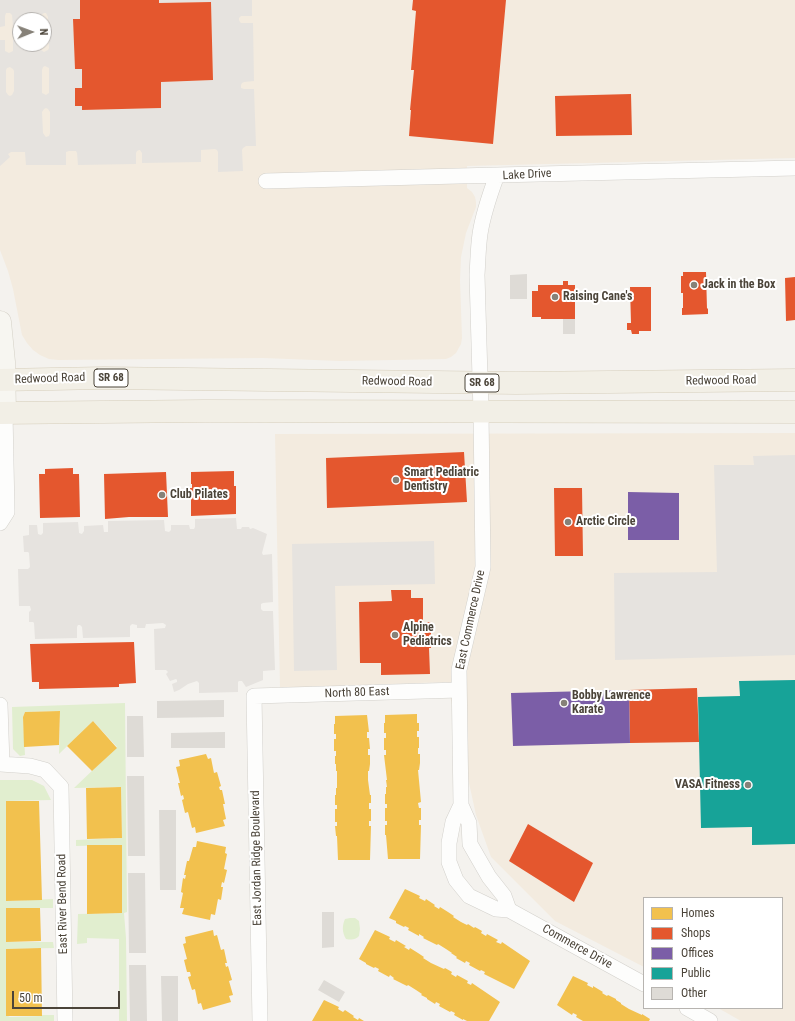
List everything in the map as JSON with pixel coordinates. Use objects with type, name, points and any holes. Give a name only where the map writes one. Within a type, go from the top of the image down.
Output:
[{"type":"main road","name":"Redwood Road","points":[[3,380],[104,378],[589,383],[795,380]]},
{"type":"main road","points":[[3,413],[204,411],[795,412]]},
{"type":"street","name":"Lake Drive","points":[[481,412],[477,275],[478,254],[484,213],[498,175],[795,168]]},
{"type":"street","points":[[266,181],[498,175]]},
{"type":"street","points":[[0,322],[3,349],[3,413],[7,512],[0,523]]},
{"type":"street","name":"East Commerce Drive","points":[[462,805],[459,670],[483,566],[481,412]]},
{"type":"street","name":"North 80 East","points":[[254,696],[460,690]]},
{"type":"street","name":"East Jordan Ridge Boulevard","points":[[254,696],[260,1021]]},
{"type":"street","points":[[0,705],[1,764]]},
{"type":"street","name":"East River Bend Road","points":[[1,764],[30,766],[45,770],[61,787],[65,1021]]},
{"type":"street","points":[[462,805],[469,823],[470,844],[489,877],[504,896],[509,910]]},
{"type":"street","name":"Commerce Drive","points":[[462,805],[453,822],[449,843],[449,862],[456,880],[469,896],[496,909],[509,910],[643,983]]},
{"type":"street","points":[[689,1009],[710,1021]]},
{"type":"shaded area","points":[[0,0],[795,0],[795,158],[467,166],[467,188],[475,197],[476,207],[466,233],[461,257],[460,280],[462,338],[461,344],[456,353],[446,359],[340,361],[263,358],[49,359],[33,350],[22,335],[8,271],[0,250]]},
{"type":"shaded area","points":[[0,0],[80,0],[80,19],[73,19],[75,69],[82,69],[82,88],[75,88],[75,106],[82,106],[82,110],[161,108],[161,82],[213,80],[211,2],[159,3],[159,0],[252,0],[252,16],[241,16],[239,18],[241,23],[253,23],[254,81],[242,83],[241,88],[254,89],[256,146],[246,146],[243,148],[243,171],[218,172],[218,152],[215,149],[201,150],[201,162],[142,163],[142,153],[139,150],[136,153],[136,164],[78,165],[76,151],[66,152],[66,165],[26,165],[25,152],[11,152],[8,154],[10,157],[0,166],[0,40],[5,40],[5,51],[9,53],[12,52],[52,52],[52,12],[12,12],[12,15],[10,13],[6,13],[5,26],[0,27]],"holes":[[[45,66],[49,68],[49,93],[46,95],[42,93],[42,70]],[[10,67],[14,71],[14,91],[10,96],[6,92],[6,70]],[[46,108],[50,112],[50,133],[49,136],[46,137],[43,133],[42,112]]]},
{"type":"shaded area","points":[[795,433],[795,1021],[741,1021],[720,1009],[783,1009],[783,897],[643,897],[643,966],[555,921],[491,857],[476,815],[447,682],[280,688],[275,434]]},
{"type":"shaded area","points":[[795,455],[795,655],[615,660],[614,573],[717,572],[714,465],[754,465],[753,456]]},
{"type":"shaded area","points":[[236,518],[237,529],[249,527],[250,529],[253,528],[267,534],[262,553],[263,555],[272,554],[273,602],[261,604],[261,609],[263,611],[273,611],[275,670],[263,671],[263,680],[246,687],[242,681],[239,681],[238,692],[199,693],[199,683],[197,681],[174,692],[172,684],[177,682],[177,680],[170,681],[166,674],[168,672],[166,670],[155,670],[154,629],[165,628],[166,625],[163,623],[146,624],[145,628],[137,628],[137,625],[132,624],[130,626],[130,637],[83,638],[82,627],[78,625],[77,638],[35,639],[34,623],[29,622],[29,612],[31,610],[30,606],[19,606],[18,569],[28,569],[30,567],[29,553],[24,552],[23,536],[29,535],[29,525],[37,525],[38,534],[41,535],[43,533],[43,523],[78,522],[79,533],[82,534],[84,531],[84,526],[103,525],[104,532],[108,532],[108,521],[164,520],[165,531],[169,532],[171,530],[171,525],[189,525],[190,529],[194,529],[195,519]]},
{"type":"shaded area","points":[[434,541],[435,584],[335,586],[337,670],[294,671],[292,544]]},
{"type":"green space","points":[[125,703],[127,912],[124,913],[126,938],[127,1021],[119,1021],[119,939],[87,938],[87,943],[77,944],[78,914],[122,913],[122,845],[76,846],[76,840],[122,838],[121,787],[74,788],[117,747],[93,721],[59,754],[60,711],[25,712],[23,717],[25,755],[20,756],[13,749],[12,707]]},
{"type":"green space","points":[[0,780],[32,780],[44,786],[51,800],[6,801],[6,901],[53,899],[53,908],[6,908],[6,942],[53,942],[54,948],[6,949],[6,1015],[10,1017],[54,1015],[54,1021],[0,1021]]},
{"type":"green space","points":[[355,918],[359,921],[360,929],[359,936],[350,940],[346,939],[343,927],[345,919]]},
{"type":"building: Homes","points":[[60,711],[59,745],[24,747],[23,717],[25,712]]},
{"type":"building: Homes","points":[[417,714],[417,723],[419,723],[417,737],[419,737],[418,754],[420,754],[420,763],[418,770],[421,802],[418,803],[419,808],[421,808],[421,820],[419,820],[419,825],[421,825],[420,859],[388,859],[385,835],[385,825],[387,825],[387,821],[385,821],[385,808],[387,808],[387,804],[385,804],[385,794],[387,780],[384,755],[386,755],[386,750],[384,750],[384,738],[386,738],[386,733],[384,733],[385,715]]},
{"type":"building: Homes","points":[[367,715],[369,732],[367,732],[367,738],[369,738],[370,749],[368,749],[370,764],[368,780],[371,795],[371,803],[369,803],[369,809],[371,809],[371,821],[369,821],[369,826],[371,826],[370,860],[338,860],[335,826],[337,826],[337,822],[335,822],[335,809],[337,809],[337,805],[335,805],[335,795],[337,788],[337,771],[335,764],[336,751],[334,751],[334,739],[336,739],[336,734],[334,734],[335,716]]},
{"type":"building: Homes","points":[[93,721],[117,748],[92,771],[67,746]]},
{"type":"building: Homes","points":[[206,754],[208,759],[211,758],[214,773],[217,772],[221,786],[219,787],[220,790],[222,790],[225,804],[223,804],[226,819],[223,820],[225,826],[196,833],[195,827],[192,828],[188,812],[185,813],[182,800],[184,799],[183,795],[181,796],[178,783],[180,783],[176,767],[180,766],[179,760]]},
{"type":"building: Homes","points":[[121,787],[122,838],[87,839],[86,788]]},
{"type":"building: Homes","points":[[6,801],[39,801],[42,900],[6,901]]},
{"type":"building: Homes","points":[[197,841],[226,847],[225,853],[227,854],[224,869],[227,870],[224,883],[222,882],[221,887],[223,887],[221,900],[218,899],[215,915],[211,914],[210,920],[182,914],[184,908],[180,908],[183,893],[181,892],[183,878],[185,879],[186,875],[184,875],[187,861],[189,861],[193,847],[196,847]]},
{"type":"building: Homes","points":[[87,845],[122,845],[122,913],[87,914]]},
{"type":"building: Homes","points":[[405,889],[420,896],[419,898],[425,901],[426,899],[439,909],[440,907],[461,922],[482,931],[481,933],[486,936],[487,934],[498,940],[496,942],[501,944],[502,942],[530,961],[514,989],[484,974],[485,972],[469,965],[470,963],[466,961],[465,963],[456,958],[457,957],[452,953],[438,944],[437,945],[423,938],[424,937],[419,934],[419,936],[408,930],[409,928],[396,923],[396,921],[389,918]]},
{"type":"building: Homes","points":[[6,908],[40,908],[41,941],[6,942]]},
{"type":"building: Homes","points":[[213,930],[214,936],[217,935],[221,950],[224,949],[227,963],[225,963],[226,967],[228,966],[232,980],[229,981],[233,995],[229,996],[231,1002],[203,1010],[201,1003],[198,1004],[195,989],[192,990],[188,977],[191,976],[190,972],[187,972],[184,960],[187,959],[183,944],[186,943],[185,937]]},
{"type":"building: Homes","points":[[375,930],[390,937],[389,939],[395,942],[396,940],[406,946],[404,947],[409,950],[410,948],[431,963],[452,972],[451,974],[456,977],[457,975],[468,981],[467,983],[471,985],[472,983],[500,1002],[489,1021],[463,1020],[454,1015],[455,1013],[439,1006],[440,1004],[436,1002],[435,1004],[427,999],[408,985],[407,986],[393,979],[394,978],[390,975],[389,977],[378,971],[379,969],[366,964],[359,959]]},
{"type":"building: Homes","points":[[41,948],[42,1016],[6,1016],[6,949]]},
{"type":"building: Homes","points":[[573,976],[588,983],[587,985],[593,988],[593,986],[607,996],[608,995],[616,999],[629,1009],[642,1014],[650,1019],[649,1021],[583,1021],[576,1017],[577,1015],[573,1013],[572,1015],[557,1005]]},
{"type":"building: Homes","points":[[324,1000],[339,1007],[338,1009],[343,1012],[345,1010],[358,1020],[359,1018],[364,1021],[312,1021]]},
{"type":"building: Shops","points":[[80,0],[159,0],[159,3],[211,2],[213,80],[161,82],[161,108],[82,110],[82,106],[75,106],[75,88],[82,88],[82,69],[75,69],[73,19],[80,19]]},
{"type":"building: Shops","points":[[413,0],[506,0],[493,144],[409,136],[414,70],[411,70],[416,11],[412,10]]},
{"type":"building: Shops","points":[[631,94],[632,135],[556,136],[555,96]]},
{"type":"building: Shops","name":"Jack in the Box","points":[[683,272],[706,272],[708,314],[682,315],[683,293],[681,293],[681,276],[683,276]]},
{"type":"building: Shops","points":[[795,277],[795,320],[786,321],[785,278]]},
{"type":"building: Shops","name":"Raising Cane's","points":[[563,281],[568,281],[568,285],[575,285],[575,295],[579,295],[579,300],[575,300],[575,319],[541,319],[541,317],[532,317],[532,291],[538,291],[538,285],[563,285]]},
{"type":"building: Shops","points":[[630,287],[651,287],[651,331],[639,331],[639,334],[632,334],[631,330],[627,330],[627,323],[631,323]]},
{"type":"building: Shops","name":"Smart Pediatric Dentistry","points":[[464,452],[467,502],[327,508],[326,458]]},
{"type":"building: Shops","points":[[73,468],[73,474],[79,474],[80,517],[40,518],[39,474],[45,474],[45,469]]},
{"type":"building: Shops","points":[[234,471],[234,486],[236,486],[236,514],[191,516],[191,472]]},
{"type":"building: Shops","points":[[166,472],[168,517],[129,517],[105,519],[104,474]]},
{"type":"building: Shops","name":"Arctic Circle","points":[[554,488],[582,488],[583,556],[555,556]]},
{"type":"building: Shops","name":"Alpine Pediatrics","points":[[391,590],[411,590],[411,598],[423,598],[423,622],[431,622],[431,648],[429,648],[430,674],[381,675],[381,663],[360,663],[359,602],[392,601]]},
{"type":"building: Shops","points":[[134,642],[136,683],[119,684],[119,687],[39,689],[39,682],[32,682],[30,644]]},
{"type":"building: Shops","points":[[697,688],[699,742],[630,743],[629,690]]},
{"type":"building: Shops","points":[[528,824],[593,863],[574,902],[509,861]]},
{"type":"building: Offices","points":[[628,492],[679,493],[679,540],[628,540]]},
{"type":"building: Offices","points":[[629,690],[630,743],[513,746],[511,693]]},
{"type":"building: Public","name":"VASA Fitness","points":[[795,680],[795,844],[752,845],[752,827],[701,828],[698,697],[740,696],[739,681]]},
{"type":"building: Other","points":[[527,274],[527,299],[510,299],[510,275]]},
{"type":"building: Other","points":[[563,319],[575,319],[575,334],[563,334]]},
{"type":"building: Other","points":[[224,700],[224,717],[157,718],[157,701]]},
{"type":"building: Other","points":[[127,716],[143,716],[144,757],[127,757]]},
{"type":"building: Other","points":[[225,732],[225,748],[171,748],[171,733]]},
{"type":"building: Other","points":[[127,776],[144,776],[145,856],[128,856]]},
{"type":"building: Other","points":[[159,810],[176,810],[176,890],[160,890]]},
{"type":"building: Other","points":[[128,873],[145,873],[146,953],[129,953]]},
{"type":"building: Other","points":[[322,912],[334,912],[334,947],[322,948]]},
{"type":"building: Other","points":[[129,965],[146,965],[147,1021],[130,1021]]},
{"type":"building: Other","points":[[161,976],[178,976],[178,1021],[162,1021]]},
{"type":"building: Other","points":[[324,980],[345,992],[339,1002],[318,990]]},
{"type":"place","name":"Jack in the Box","points":[[694,285]]},
{"type":"place","name":"Raising Cane's","points":[[555,297]]},
{"type":"place","name":"Smart Pediatric Dentistry","points":[[396,480]]},
{"type":"place","name":"Club Pilates","points":[[162,495]]},
{"type":"place","name":"Arctic Circle","points":[[568,522]]},
{"type":"place","name":"Alpine Pediatrics","points":[[395,635]]},
{"type":"place","name":"Bobby Lawrence Karate","points":[[564,703]]},
{"type":"place","name":"VASA Fitness","points":[[748,785]]}]
